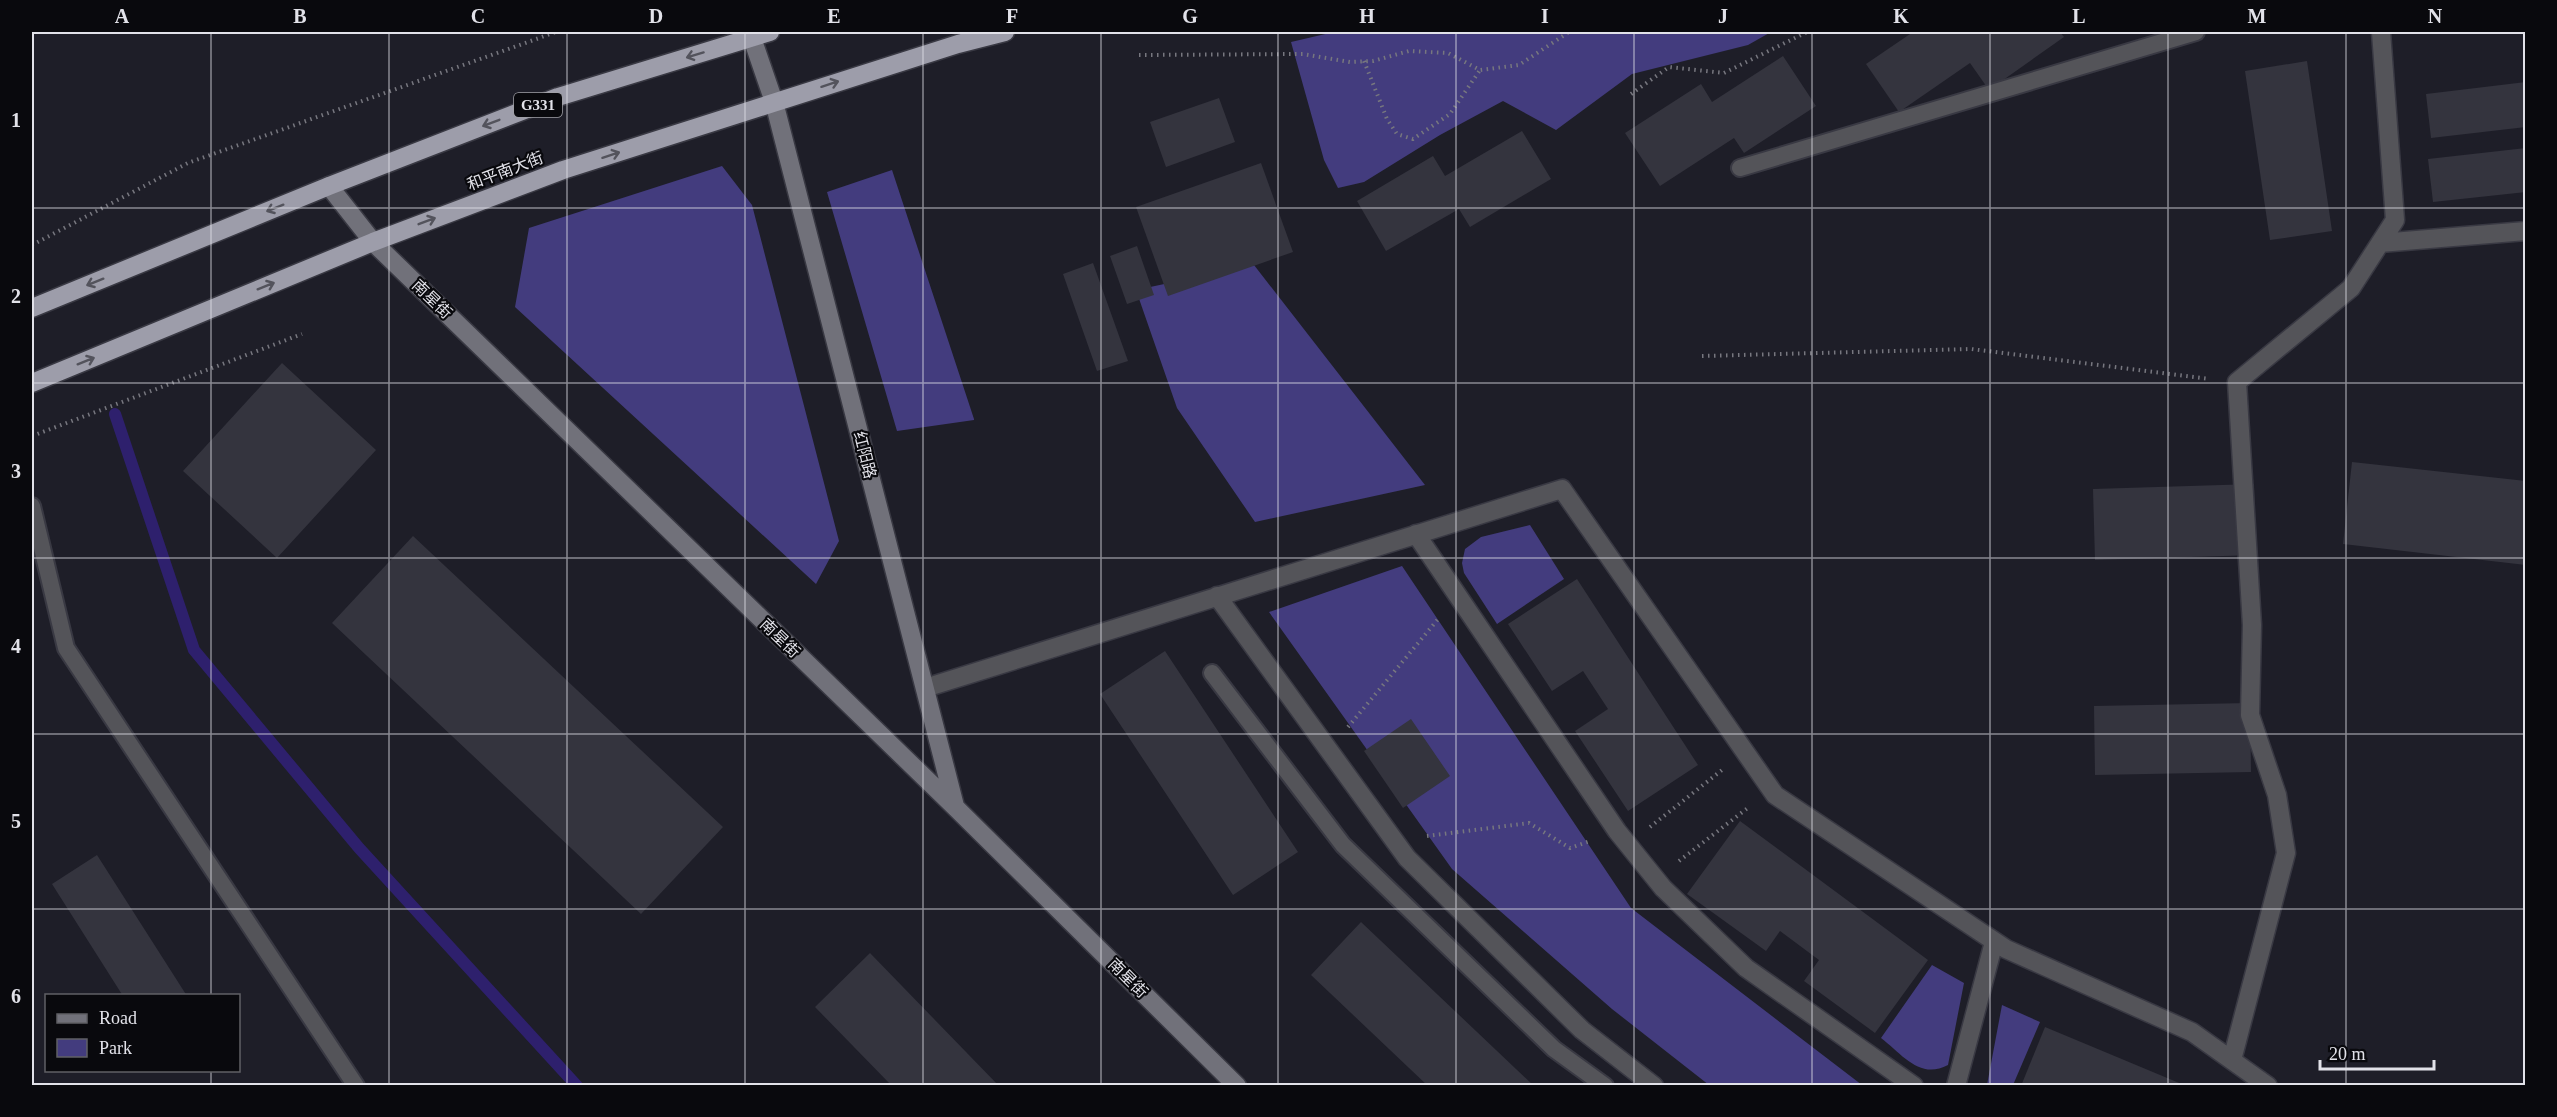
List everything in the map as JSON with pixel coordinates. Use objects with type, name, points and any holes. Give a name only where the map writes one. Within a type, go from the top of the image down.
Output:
[{"type":"highway","name":"G331","points":[[32,308],[329,186],[558,97],[751,34],[770,32]]},
{"type":"highway","name":"和平南大街","points":[[32,383],[373,242],[563,170],[958,44],[1005,32]]},
{"type":"street","points":[[2232,1060],[2286,853],[2277,795],[2250,715],[2252,625],[2237,382],[2351,288],[2395,220],[2380,32]]},
{"type":"street","name":"红阳路","points":[[751,34],[774,102],[956,808]]},
{"type":"street","name":"南星街","points":[[329,186],[373,242],[956,808],[1237,1086]]},
{"type":"street","points":[[2380,243],[2526,231]]},
{"type":"street","points":[[925,688],[1562,489],[1775,795],[1994,942],[2192,1032],[2268,1086]]},
{"type":"street","points":[[1416,534],[1623,837],[1656,880],[1746,968],[1914,1086]]},
{"type":"street","points":[[1217,596],[1407,858],[1582,1030],[1654,1086]]},
{"type":"street","points":[[1956,1086],[1994,942]]},
{"type":"lane","points":[[1740,168],[2196,32]]},
{"type":"lane","points":[[32,506],[66,648],[356,1086]]},
{"type":"lane","points":[[1212,673],[1343,845],[1554,1049],[1605,1086]]},
{"type":"path","points":[[32,245],[188,163],[556,32]]},
{"type":"path","points":[[1558,32],[1561,39]]},
{"type":"path","points":[[1139,55],[1293,54],[1350,62],[1373,61],[1409,51],[1448,53],[1480,70],[1519,65],[1569,32]]},
{"type":"path","points":[[1631,94],[1669,67],[1724,74],[1807,32]]},
{"type":"path","points":[[1364,61],[1387,119],[1397,134],[1413,140],[1450,114],[1480,70]]},
{"type":"path","points":[[32,436],[302,334]]},
{"type":"path","points":[[1702,356],[1971,349],[2237,382]]},
{"type":"path","points":[[1329,750],[1458,594]]},
{"type":"path","points":[[1393,838],[1452,835],[1529,823],[1570,848],[1623,837],[1725,767]]},
{"type":"path","points":[[1656,880],[1752,804]]},
{"type":"green space","points":[[1334,32],[1771,32],[1748,45],[1632,74],[1556,130],[1503,101],[1440,135],[1364,182],[1338,188],[1324,160],[1291,42]]},
{"type":"green space","points":[[722,166],[752,205],[839,541],[816,584],[515,307],[529,228]]},
{"type":"green space","points":[[892,170],[974,420],[897,431],[827,192]]},
{"type":"green space","points":[[1254,265],[1425,485],[1255,522],[1177,408],[1136,290]]},
{"type":"green space","points":[[1530,525],[1564,579],[1497,624],[1464,573],[1462,563],[1465,549],[1481,537]]},
{"type":"green space","points":[[1402,566],[1631,908],[1862,1085],[1709,1085],[1612,1009],[1452,869],[1269,612]]},
{"type":"green space","points":[[1932,965],[1964,983],[1948,1065],[1929,1070],[1912,1064],[1881,1038]]},
{"type":"green space","points":[[2002,1005],[2040,1022],[2013,1085],[1987,1085]]},
{"type":"building","points":[[1913,32],[2060,32],[2064,37],[1989,90],[1970,63],[1899,112],[1866,64]]},
{"type":"building","points":[[1783,56],[1816,106],[1744,153],[1734,138],[1660,186],[1625,133],[1701,84],[1712,102]]},
{"type":"building","points":[[2307,61],[2332,231],[2270,240],[2245,71]]},
{"type":"building","points":[[2526,82],[2526,127],[2431,138],[2426,94]]},
{"type":"building","points":[[1219,98],[1235,142],[1166,167],[1150,122]]},
{"type":"building","points":[[1522,131],[1551,179],[1470,227],[1459,209],[1386,251],[1357,201],[1433,156],[1445,176]]},
{"type":"building","points":[[2526,148],[2526,192],[2433,202],[2428,159]]},
{"type":"building","points":[[1261,163],[1293,252],[1168,296],[1136,207]]},
{"type":"building","points":[[1137,246],[1154,295],[1127,304],[1110,256]]},
{"type":"building","points":[[1093,263],[1128,361],[1097,371],[1063,274]]},
{"type":"building","points":[[282,363],[376,450],[277,558],[183,471]]},
{"type":"building","points":[[2352,462],[2526,481],[2526,565],[2343,544]]},
{"type":"building","points":[[2254,484],[2256,555],[2095,560],[2093,489]]},
{"type":"building","points":[[413,536],[723,827],[641,914],[332,623]]},
{"type":"building","points":[[1577,579],[1698,765],[1628,811],[1575,731],[1608,709],[1583,671],[1552,691],[1508,624]]},
{"type":"building","points":[[1165,651],[1298,852],[1233,895],[1100,694]]},
{"type":"building","points":[[2250,703],[2251,772],[2095,775],[2094,706]]},
{"type":"building","points":[[1411,719],[1450,776],[1403,808],[1364,751]]},
{"type":"building","points":[[1740,821],[1928,960],[1875,1033],[1804,981],[1819,960],[1780,931],[1766,951],[1687,894]]},
{"type":"building","points":[[97,855],[186,994],[122,994],[52,884]]},
{"type":"building","points":[[1361,922],[1534,1086],[1428,1086],[1311,975]]},
{"type":"building","points":[[870,953],[999,1086],[892,1086],[815,1007]]},
{"type":"building","points":[[2045,1027],[2184,1085],[2184,1086],[2021,1086]]},
{"type":"waterway","points":[[115,414],[194,650],[359,848],[577,1086]]}]
